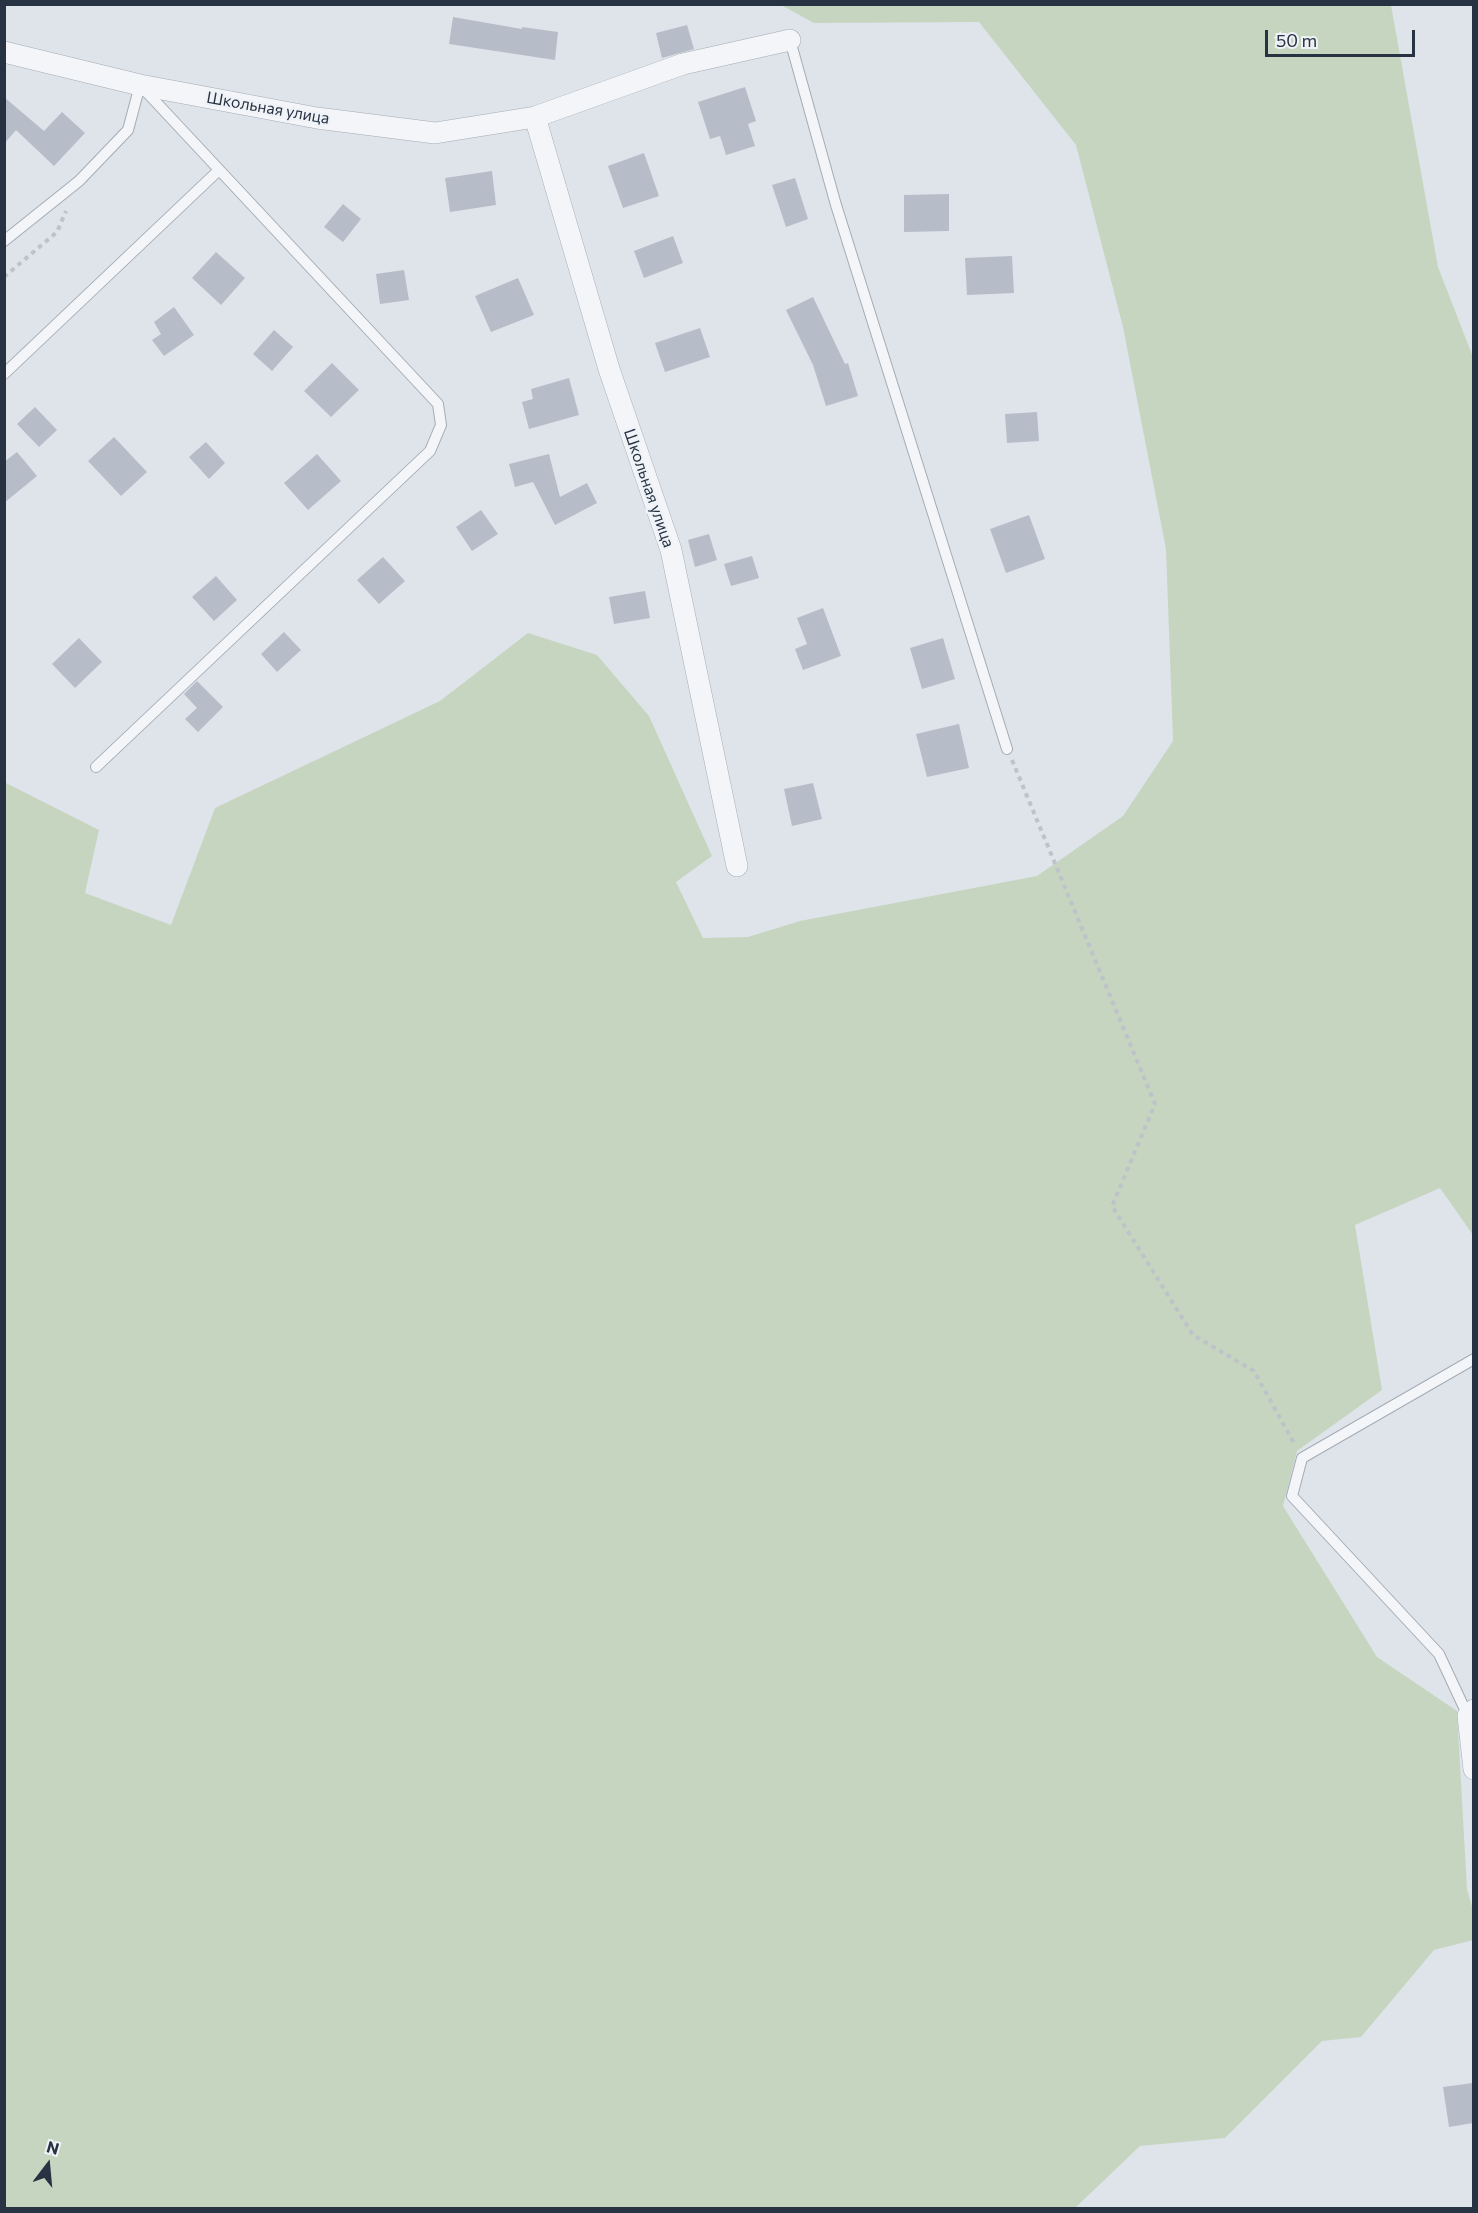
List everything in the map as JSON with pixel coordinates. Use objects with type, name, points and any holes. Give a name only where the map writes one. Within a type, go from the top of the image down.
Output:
[{"type":"street","name":"Школьная улица","points":[[4,52],[140,86],[317,118],[435,133],[535,117],[683,64],[790,40]]},
{"type":"street","name":"Школьная улица","points":[[535,117],[609,369],[671,550],[737,866]]},
{"type":"street","points":[[1471,1713],[1473,1769]]},
{"type":"lane","points":[[790,40],[836,205],[1007,748]]},
{"type":"lane","points":[[96,767],[430,451],[441,425],[438,404],[140,86]]},
{"type":"lane","points":[[4,241],[79,181],[128,130],[140,86]]},
{"type":"lane","points":[[4,374],[219,170]]},
{"type":"lane","points":[[1471,1713],[1439,1654],[1292,1496],[1302,1458],[1473,1359]]},
{"type":"path","points":[[4,277],[57,232],[79,181]]},
{"type":"path","points":[[1007,748],[1155,1104],[1112,1206],[1193,1335],[1254,1371],[1302,1458]]},
{"type":"green space","points":[[781,5],[1391,5],[1438,267],[1473,357],[1473,1235],[1440,1188],[1355,1225],[1382,1390],[1297,1451],[1283,1506],[1377,1657],[1457,1711],[1467,1889],[1473,1910],[1473,1940],[1434,1950],[1361,2037],[1322,2041],[1225,2138],[1140,2146],[1075,2208],[5,2208],[4,782],[99,830],[85,893],[171,925],[215,808],[440,701],[528,633],[597,655],[649,716],[712,856],[676,882],[703,938],[748,937],[800,921],[1037,876],[1123,816],[1173,741],[1166,549],[1123,327],[1076,145],[979,22],[814,23]]},
{"type":"building","points":[[453,17],[522,29],[522,27],[558,32],[555,60],[449,44]]},
{"type":"building","points":[[687,25],[694,49],[662,58],[656,33]]},
{"type":"building","points":[[745,87],[756,121],[748,124],[755,146],[726,155],[720,136],[710,139],[698,102]]},
{"type":"building","points":[[4,97],[44,131],[62,112],[85,133],[54,166],[16,130],[4,144]]},
{"type":"building","points":[[644,153],[659,196],[623,208],[608,166]]},
{"type":"building","points":[[492,171],[496,205],[450,212],[445,178]]},
{"type":"building","points":[[795,178],[808,219],[786,227],[772,185]]},
{"type":"building","points":[[949,194],[949,231],[904,232],[904,195]]},
{"type":"building","points":[[343,204],[361,219],[343,242],[324,227]]},
{"type":"building","points":[[673,236],[683,263],[644,278],[634,251]]},
{"type":"building","points":[[216,252],[245,278],[221,305],[192,278]]},
{"type":"building","points":[[1012,256],[1014,293],[967,295],[965,258]]},
{"type":"building","points":[[404,270],[409,300],[380,304],[376,274]]},
{"type":"building","points":[[518,278],[534,315],[491,332],[475,296]]},
{"type":"building","points":[[813,297],[845,364],[848,363],[858,396],[826,406],[813,365],[786,310]]},
{"type":"building","points":[[174,307],[194,335],[164,356],[152,340],[161,334],[154,322]]},
{"type":"building","points":[[700,328],[710,357],[665,372],[655,343]]},
{"type":"building","points":[[274,330],[293,347],[272,371],[253,354]]},
{"type":"building","points":[[332,363],[359,390],[331,417],[304,391]]},
{"type":"building","points":[[569,378],[579,415],[529,429],[522,402],[533,399],[531,389]]},
{"type":"building","points":[[35,407],[57,430],[39,447],[17,424]]},
{"type":"building","points":[[1037,412],[1039,441],[1007,443],[1005,414]]},
{"type":"building","points":[[114,437],[147,472],[121,496],[88,461]]},
{"type":"building","points":[[206,442],[225,463],[209,479],[189,457]]},
{"type":"building","points":[[17,452],[37,476],[4,503],[4,462]]},
{"type":"building","points":[[317,454],[341,481],[308,510],[284,483]]},
{"type":"building","points":[[549,454],[560,497],[587,483],[597,503],[555,525],[533,482],[515,487],[509,464]]},
{"type":"building","points":[[481,510],[498,534],[472,551],[456,527]]},
{"type":"building","points":[[1029,515],[1045,559],[1006,573],[990,529]]},
{"type":"building","points":[[709,534],[717,560],[695,567],[688,540]]},
{"type":"building","points":[[752,556],[759,578],[731,586],[724,564]]},
{"type":"building","points":[[383,557],[405,581],[379,604],[357,580]]},
{"type":"building","points":[[216,576],[237,600],[214,621],[192,597]]},
{"type":"building","points":[[645,591],[650,618],[614,624],[609,597]]},
{"type":"building","points":[[823,608],[841,656],[803,670],[795,649],[807,644],[797,618]]},
{"type":"building","points":[[284,632],[301,650],[277,672],[261,654]]},
{"type":"building","points":[[79,638],[102,662],[75,688],[52,664]]},
{"type":"building","points":[[943,638],[955,679],[922,689],[910,648]]},
{"type":"building","points":[[197,681],[223,707],[198,732],[185,719],[197,708],[184,694]]},
{"type":"building","points":[[959,724],[969,768],[927,777],[916,734]]},
{"type":"building","points":[[813,783],[822,819],[792,826],[784,789]]},
{"type":"building","points":[[1473,2083],[1473,2123],[1449,2127],[1443,2087]]}]
